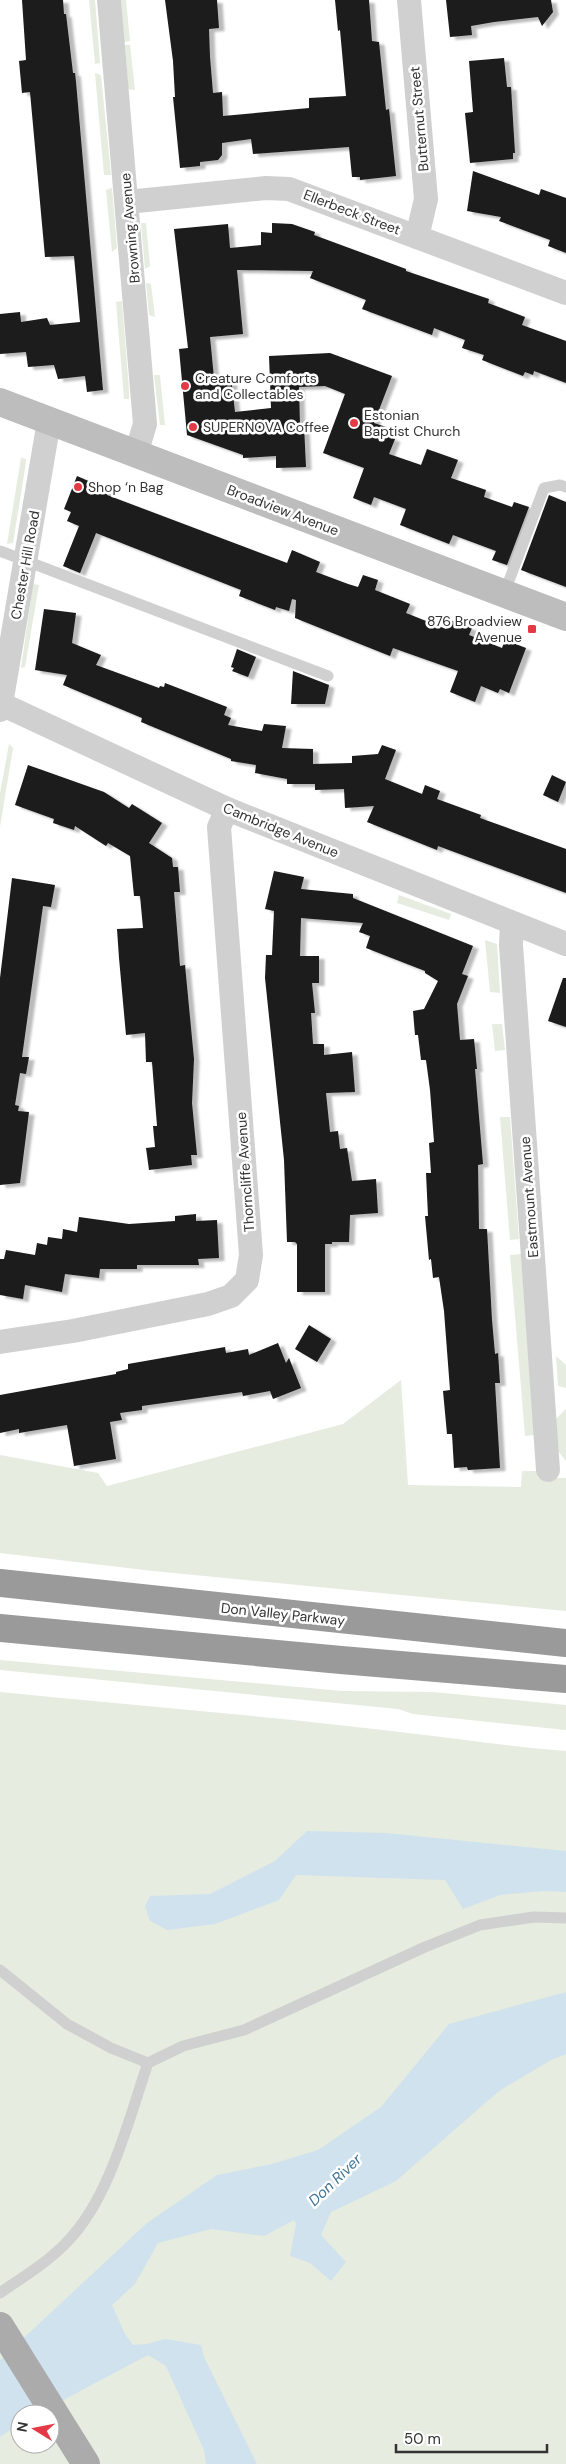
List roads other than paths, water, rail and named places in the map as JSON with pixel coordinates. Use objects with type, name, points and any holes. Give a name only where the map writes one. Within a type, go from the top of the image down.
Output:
[{"type":"highway","name":"Don Valley Parkway","points":[[0,1583],[566,1643]]},
{"type":"highway","points":[[0,1628],[566,1679]]},
{"type":"main road","name":"Broadview Avenue","points":[[0,402],[566,617]]},
{"type":"main road","points":[[0,2326],[86,2464]]},
{"type":"street","name":"Browning Avenue","points":[[109,0],[128,202],[145,424],[136,454]]},
{"type":"street","name":"Butternut Street","points":[[410,0],[426,200],[417,237]]},
{"type":"street","name":"Ellerbeck Street","points":[[128,202],[266,188],[289,189],[566,293]]},
{"type":"street","name":"Chester Hill Road","points":[[0,707],[49,421]]},
{"type":"street","name":"Cambridge Avenue","points":[[0,707],[227,809],[566,944]]},
{"type":"street","name":"Thorncliffe Avenue","points":[[0,1342],[73,1331],[208,1304],[231,1296],[247,1280],[251,1255],[218,827],[227,809]]},
{"type":"street","name":"Eastmount Avenue","points":[[512,924],[511,945],[548,1470]]},
{"type":"lane","points":[[504,594],[544,488],[560,485],[566,487]]},
{"type":"lane","points":[[0,551],[328,676]]},
{"type":"lane","points":[[0,2293],[54,2254],[78,2230],[93,2209],[106,2182],[148,2063],[183,2046],[244,2030],[425,1946],[480,1925],[534,1917],[566,1918]]},
{"type":"lane","points":[[0,1970],[67,2024],[111,2048],[148,2063]]},
{"type":"water","points":[[307,1831],[386,1833],[566,1851],[566,1892],[544,1891],[500,1895],[463,1909],[445,1880],[296,1875],[279,1900],[215,1924],[167,1930],[150,1921],[145,1906],[150,1896],[210,1894],[275,1861]]},
{"type":"water","name":"Don River","points":[[566,1992],[566,2054],[551,2060],[499,2091],[396,2181],[331,2212],[321,2235],[346,2262],[331,2281],[310,2263],[290,2256],[296,2224],[294,2220],[264,2236],[211,2229],[158,2243],[135,2284],[112,2305],[125,2334],[133,2345],[147,2344],[165,2339],[201,2345],[204,2357],[257,2464],[206,2464],[204,2450],[166,2366],[148,2355],[56,2404],[10,2404],[10,2430],[0,2437],[0,2360],[147,2223],[217,2175],[272,2164],[318,2150],[381,2107],[449,2024]]},
{"type":"place","name":"Creature Comforts and Collectables","points":[[185,386]]},
{"type":"place","name":"Estonian Baptist Church","points":[[354,423]]},
{"type":"place","name":"SUPERNOVA Coffee","points":[[193,427]]},
{"type":"place","name":"Shop ‘n Bag","points":[[78,487]]},
{"type":"place","name":"876 Broadview Avenue","points":[[532,629]]}]
